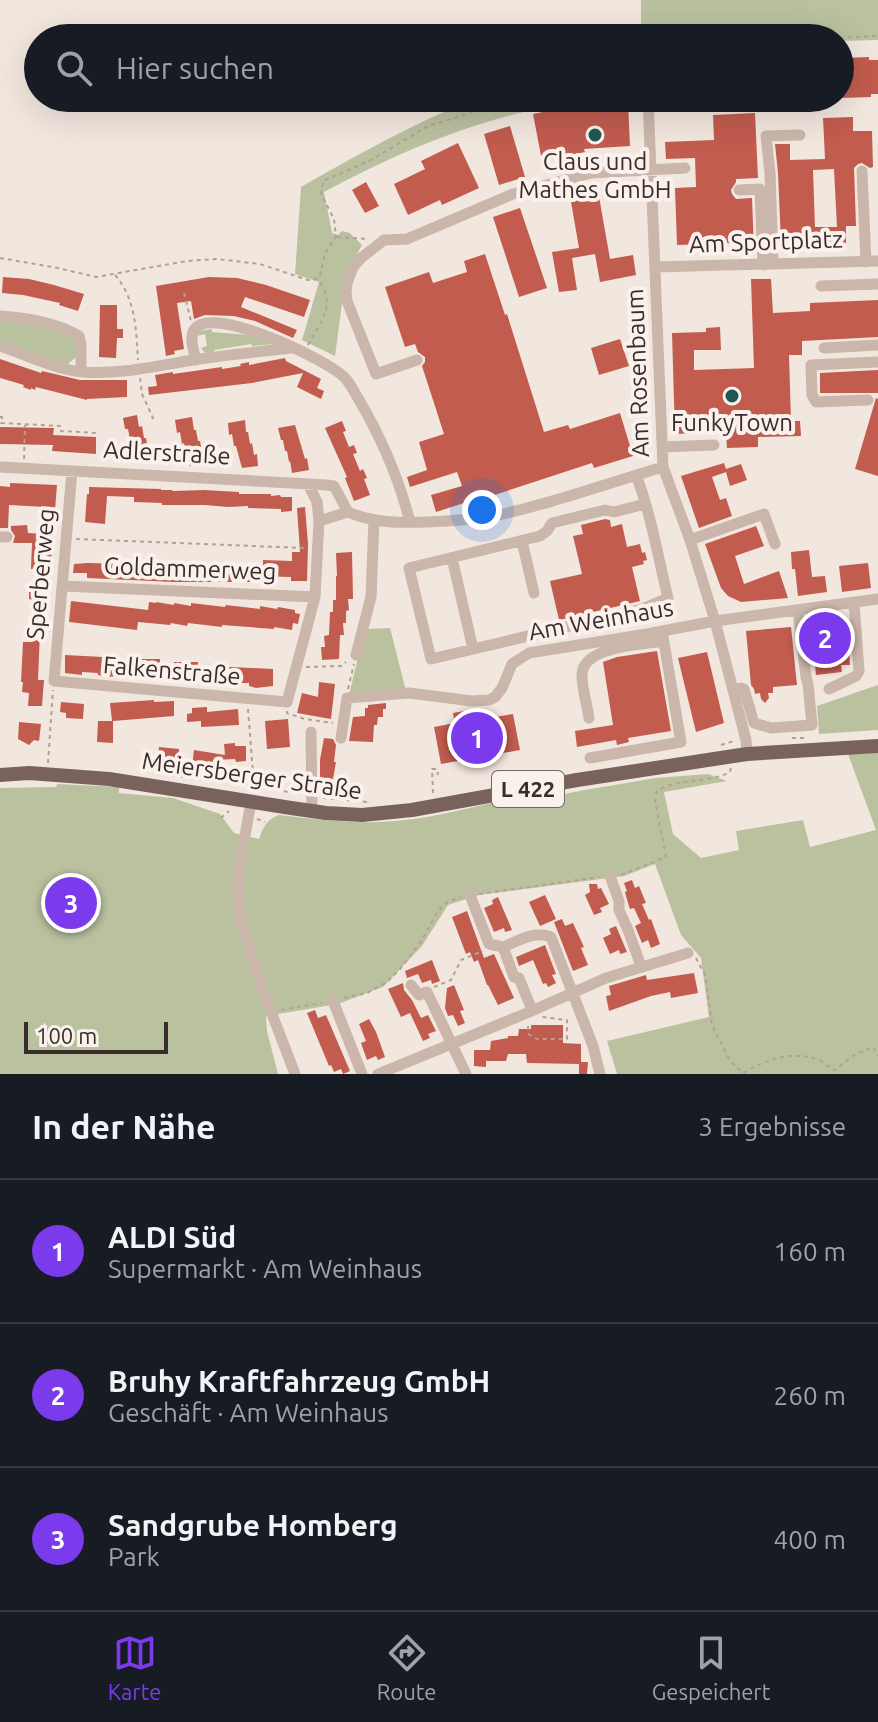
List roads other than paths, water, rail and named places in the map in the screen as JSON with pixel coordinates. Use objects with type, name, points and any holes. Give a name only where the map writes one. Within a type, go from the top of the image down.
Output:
[{"type":"main road","name":"Meiersberger Straße","points":[[0,775],[29,773],[109,779],[251,802],[312,804],[362,815],[412,810],[730,756],[746,747],[878,746]]},
{"type":"street","name":"Am Rosenbaum","points":[[649,112],[663,467],[715,621],[746,747]]},
{"type":"street","points":[[768,265],[770,173],[766,136],[800,135]]},
{"type":"street","points":[[417,360],[376,374],[347,301],[347,283],[353,267],[384,240],[407,239],[513,194],[591,173],[685,168]]},
{"type":"street","points":[[862,171],[872,262]]},
{"type":"street","points":[[739,190],[760,189],[768,265]]},
{"type":"street","name":"Am Sportplatz","points":[[656,267],[872,262]]},
{"type":"street","points":[[821,286],[878,284]]},
{"type":"street","points":[[0,316],[47,324],[79,336],[81,372]]},
{"type":"street","points":[[196,360],[192,340],[194,330],[211,323],[234,325],[264,334],[329,365],[346,379],[366,411],[404,499],[410,522]]},
{"type":"street","points":[[824,348],[878,345]]},
{"type":"street","points":[[0,346],[81,372],[139,370],[291,348]]},
{"type":"street","points":[[868,400],[816,402],[812,395],[811,365],[878,362]]},
{"type":"street","points":[[662,447],[714,445]]},
{"type":"street","name":"Adlerstraße","points":[[0,467],[327,485],[334,486],[348,512]]},
{"type":"street","points":[[319,521],[348,512],[374,520],[469,520],[531,507],[663,467]]},
{"type":"street","name":"Sperberweg","points":[[54,681],[72,471]]},
{"type":"street","points":[[636,475],[645,504],[668,598],[642,609],[431,659],[409,568],[540,536],[552,523],[645,504]]},
{"type":"street","points":[[308,484],[317,502],[319,521],[315,597]]},
{"type":"street","points":[[690,540],[764,514],[775,544]]},
{"type":"street","points":[[355,659],[371,597],[374,520]]},
{"type":"street","points":[[522,541],[534,593]]},
{"type":"street","points":[[452,558],[473,649]]},
{"type":"street","name":"Goldammerweg","points":[[63,586],[315,597]]},
{"type":"street","name":"Falkenstraße","points":[[54,681],[248,700],[289,708],[315,597]]},
{"type":"street","name":"Am Weinhaus","points":[[341,738],[347,698],[409,693],[472,701],[489,700],[502,688],[512,664],[529,653],[662,636],[715,621],[878,599]]},
{"type":"street","points":[[829,689],[856,676],[859,671],[854,602]]},
{"type":"street","points":[[733,690],[744,689],[754,723],[771,728],[812,725],[798,610]]},
{"type":"street","points":[[589,718],[582,672],[585,663],[600,652],[662,636],[681,742],[590,758]]},
{"type":"street","points":[[311,732],[312,804]]},
{"type":"street","points":[[251,802],[242,846],[238,896],[240,919],[295,1074]]},
{"type":"street","points":[[610,876],[619,910],[641,966]]},
{"type":"street","points":[[470,895],[489,944],[503,947],[533,934],[552,938],[593,1046],[600,1074]]},
{"type":"street","points":[[503,947],[514,977],[519,978],[533,1010]]},
{"type":"street","points":[[378,1074],[606,978],[688,953]]},
{"type":"street","points":[[411,985],[419,995],[427,992],[466,1074]]},
{"type":"street","points":[[333,1001],[362,1074]]},
{"type":"place","name":"Claus und Mathes GmbH","points":[[595,135]]},
{"type":"place","name":"FunkyTown","points":[[732,396]]},
{"type":"place","name":"Bruhy Kraftfahrzeug GmbH","points":[[825,638]]},
{"type":"place","name":"ALDI Süd","points":[[477,738]]},
{"type":"place","name":"Sandgrube Homberg","points":[[71,903]]}]
